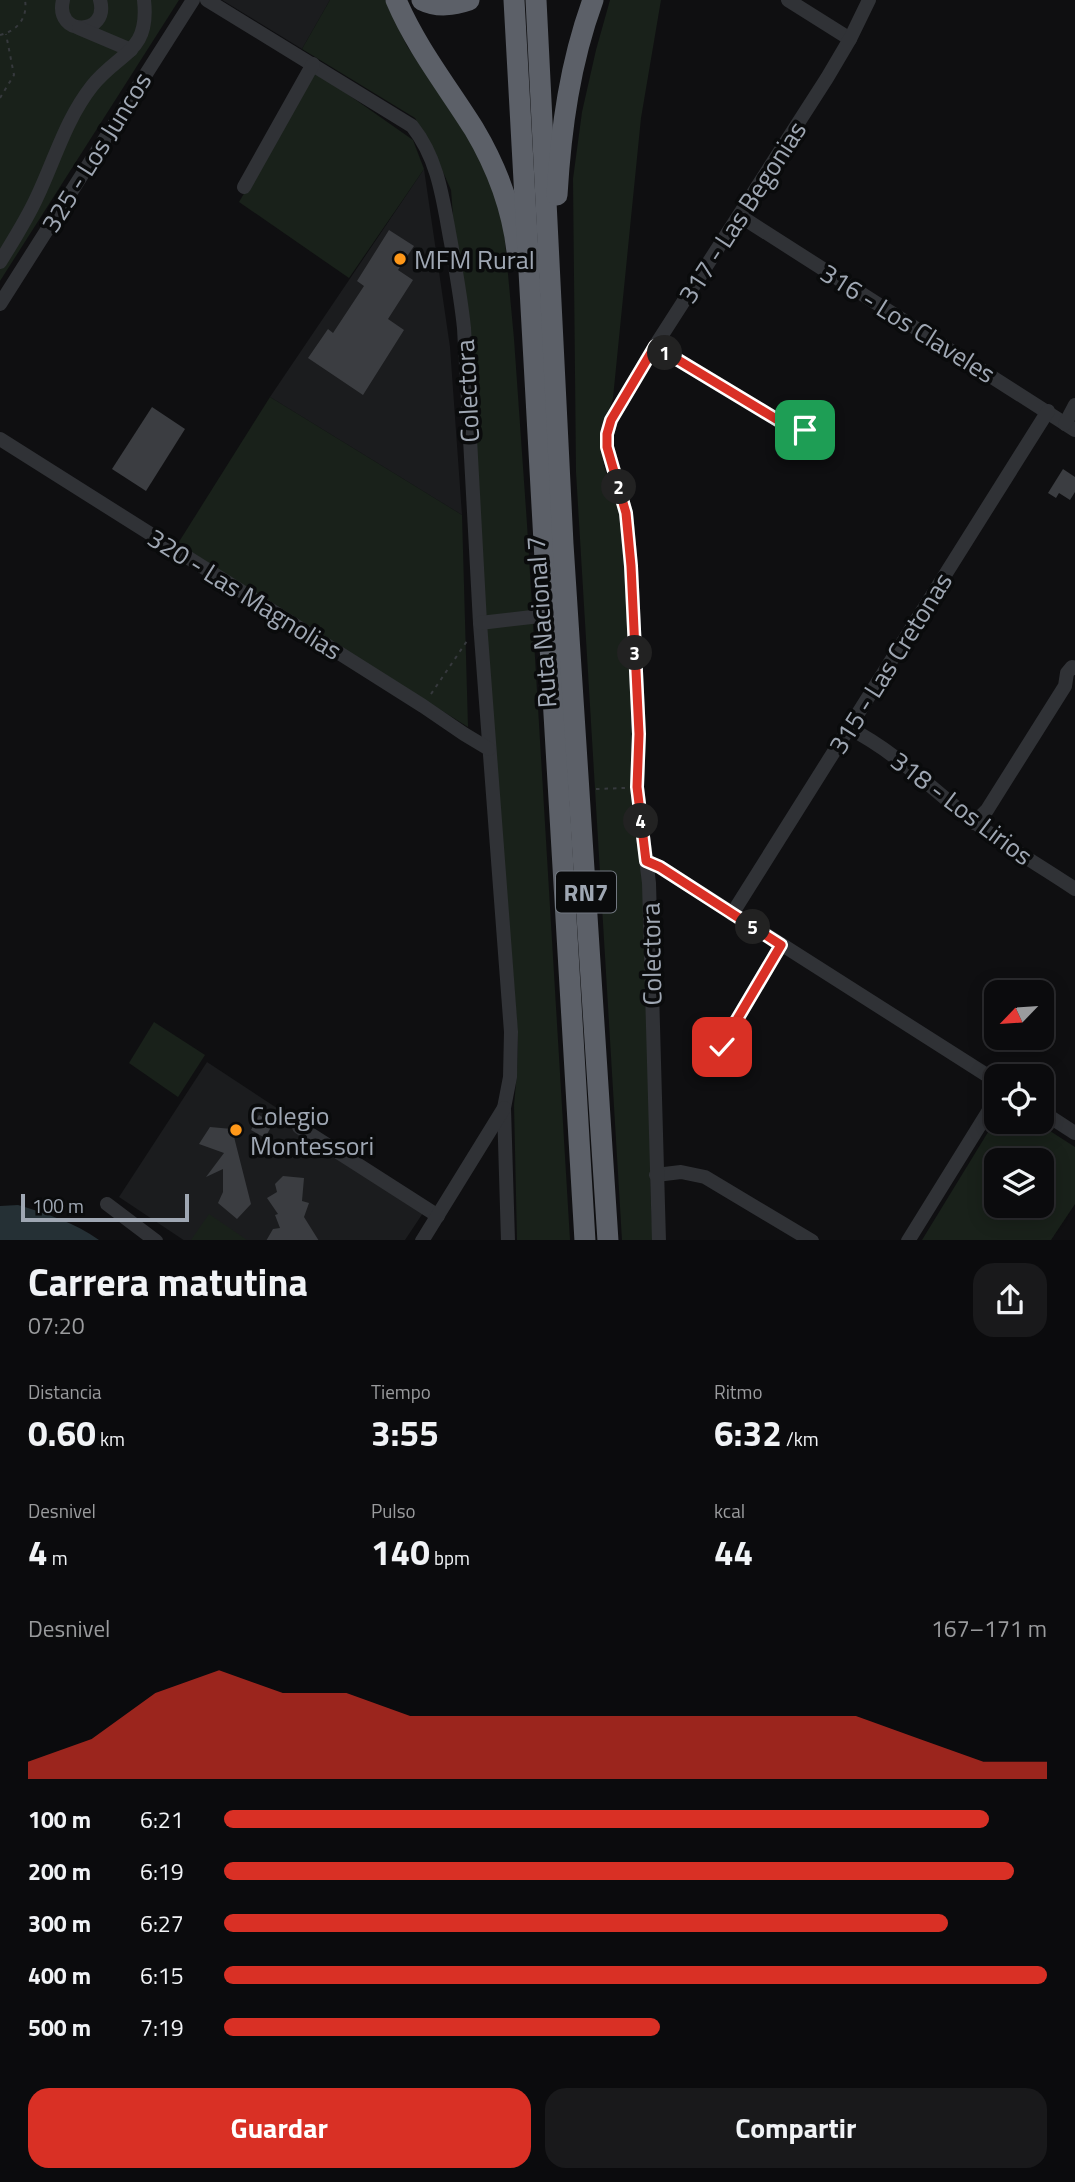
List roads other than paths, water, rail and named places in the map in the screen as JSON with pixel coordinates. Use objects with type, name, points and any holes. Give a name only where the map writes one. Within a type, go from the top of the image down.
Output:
[{"type":"highway","points":[[396,0],[417,44],[474,130],[501,183],[516,244],[533,335]]},
{"type":"highway","points":[[422,0],[431,4],[452,5],[469,0]]},
{"type":"highway","name":"Ruta Nacional 7","points":[[514,0],[558,822],[585,1240]]},
{"type":"highway","name":"Ruta Nacional 7","points":[[536,0],[563,544],[608,1240]]},
{"type":"highway","points":[[551,295],[564,117],[575,60],[593,0]]},
{"type":"street","points":[[63,0],[63,16],[72,26],[131,50]]},
{"type":"street","points":[[100,0],[100,28],[108,40]]},
{"type":"street","points":[[0,262],[38,196],[59,144],[80,103],[93,85],[139,40],[144,30],[144,0]]},
{"type":"street","name":"325 - Los Juncos","points":[[0,304],[193,0]]},
{"type":"street","points":[[208,0],[313,65],[244,187]]},
{"type":"street","points":[[788,0],[850,39]]},
{"type":"street","name":"317 - Las Begonias","points":[[611,420],[655,346],[827,78],[869,0]]},
{"type":"street","points":[[78,28],[91,26],[100,17]]},
{"type":"street","name":"Colectora","points":[[313,65],[412,126],[420,136],[440,181],[463,316],[480,623],[512,1051],[504,1108],[508,1240]]},
{"type":"street","name":"316 - Los Claveles","points":[[740,216],[1070,427]]},
{"type":"street","points":[[655,346],[786,425]]},
{"type":"street","points":[[1070,427],[1075,404]]},
{"type":"street","name":"315 - Las Cretonas","points":[[732,914],[1048,411]]},
{"type":"street","name":"Colectora","points":[[611,420],[607,447],[626,513],[631,566],[639,734],[637,787],[649,883],[659,1240]]},
{"type":"street","name":"320 - Las Magnolias","points":[[0,439],[489,748]]},
{"type":"street","points":[[480,623],[549,615]]},
{"type":"street","points":[[974,822],[987,810],[1070,683],[1067,673],[1075,667]]},
{"type":"street","name":"318 - Los Lirios","points":[[849,728],[903,763],[974,822],[1075,889]]},
{"type":"street","points":[[646,861],[660,867],[984,1073]]},
{"type":"street","points":[[729,1033],[781,945]]},
{"type":"street","points":[[423,1240],[504,1108]]},
{"type":"street","points":[[909,1240],[984,1118]]},
{"type":"street","points":[[1054,1119],[1075,1133]]},
{"type":"street","points":[[299,1127],[438,1216]]},
{"type":"street","points":[[656,1175],[681,1172],[705,1177],[810,1240]]},
{"type":"street","points":[[107,1204],[155,1240]]},
{"type":"place","name":"MFM Rural","points":[[400,259]]},
{"type":"place","name":"Colegio Montessori","points":[[236,1130]]}]
